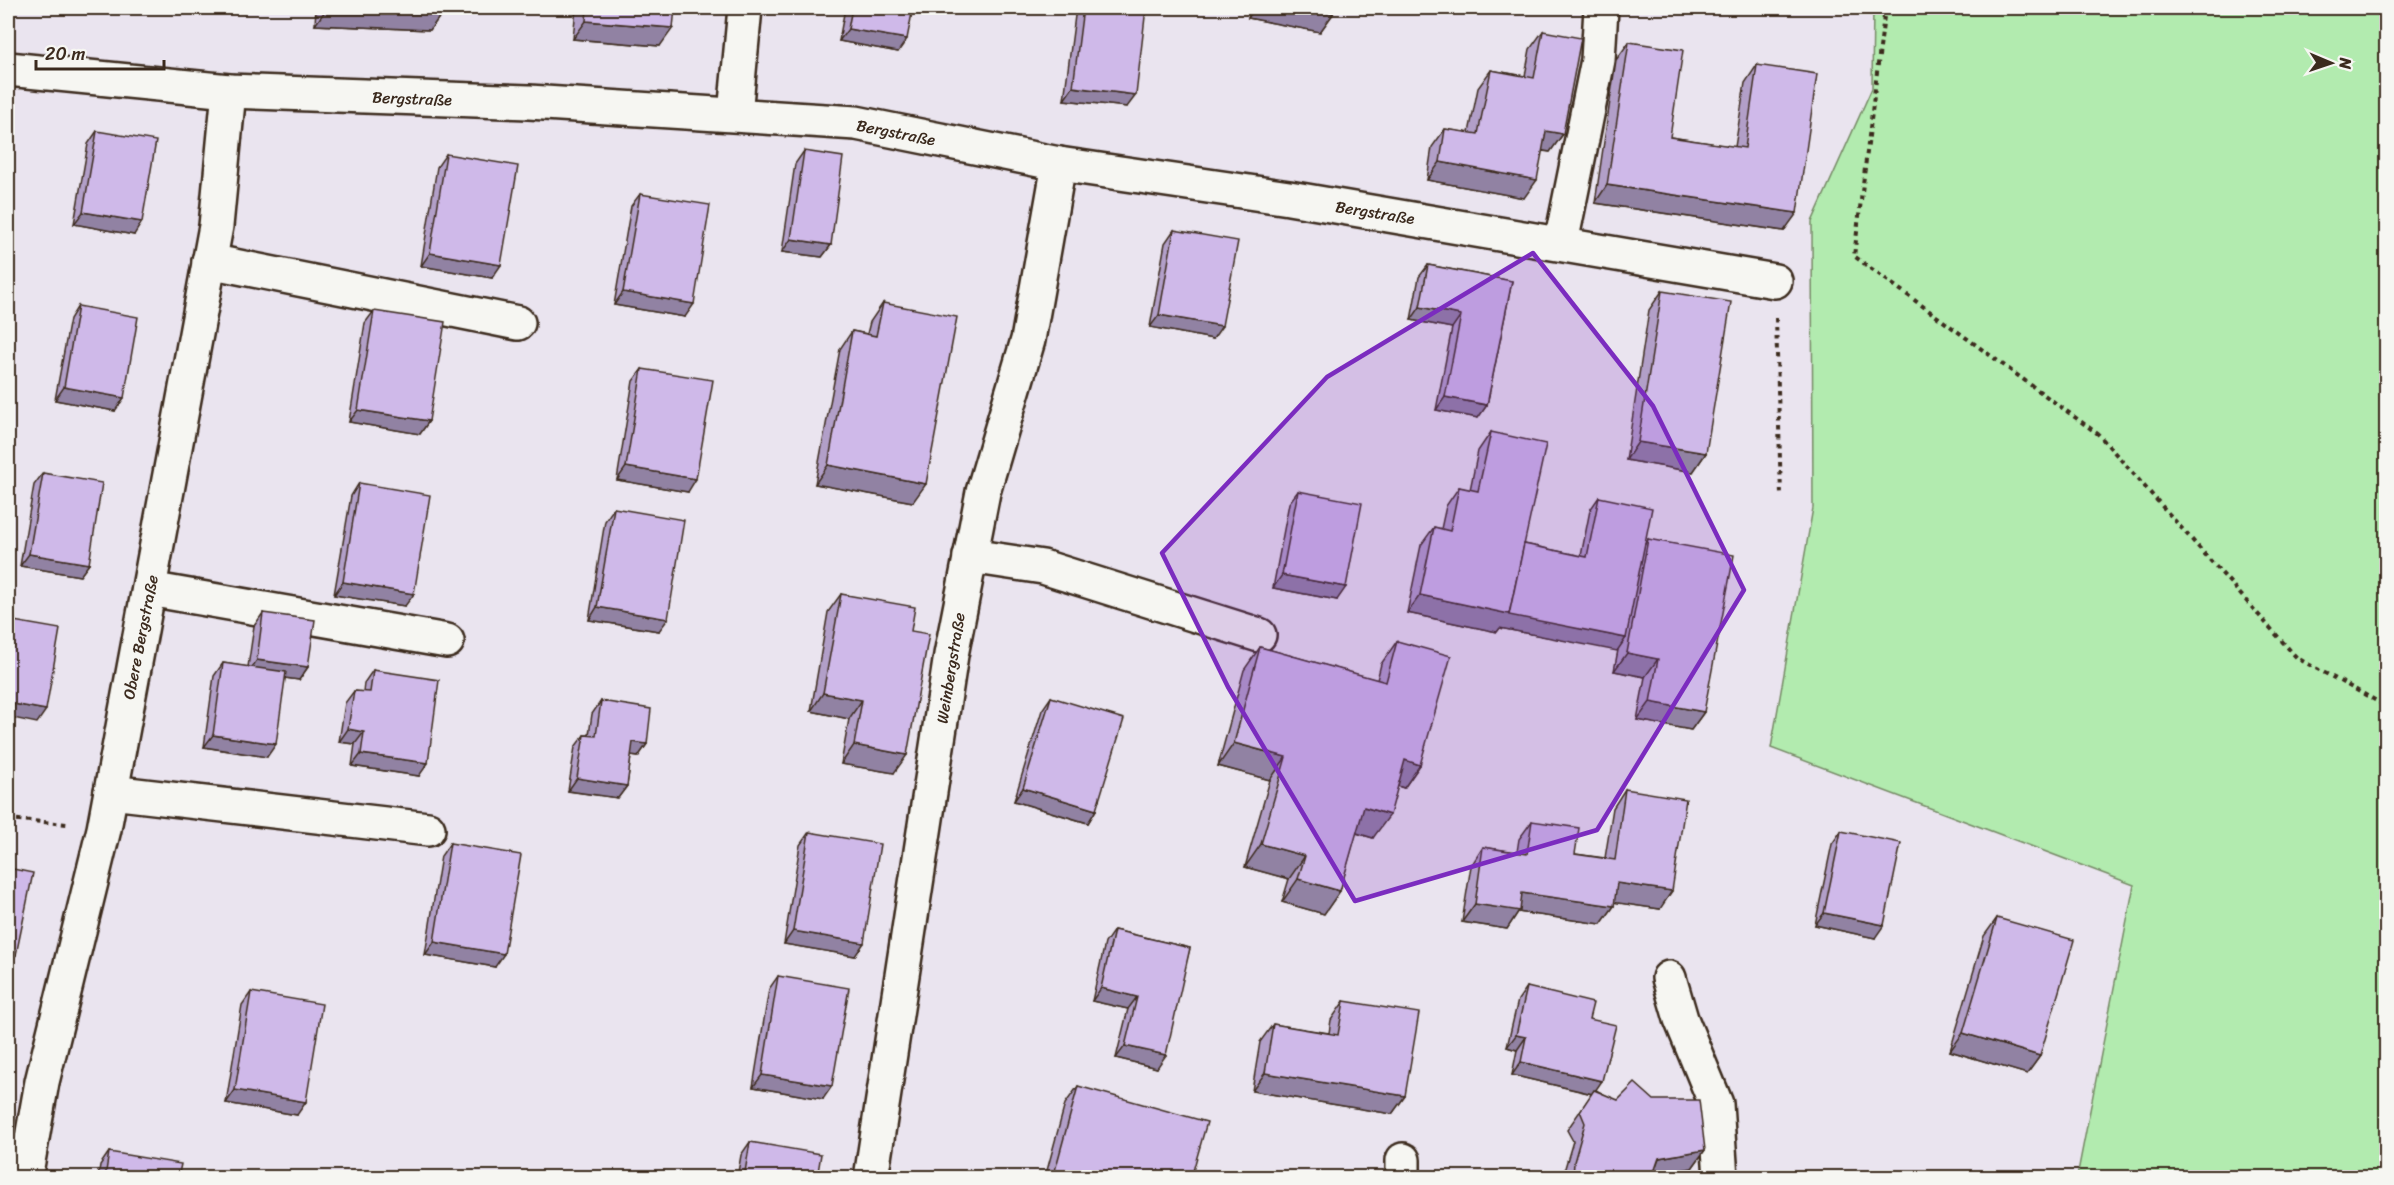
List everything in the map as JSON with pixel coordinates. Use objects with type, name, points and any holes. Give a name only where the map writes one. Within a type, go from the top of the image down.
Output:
[{"type":"street","points":[[735,114],[745,8]]},
{"type":"street","points":[[1561,243],[1598,60],[1601,8]]},
{"type":"street","name":"Bergstraße","points":[[8,69],[229,91],[529,102],[856,123],[1059,164],[1288,198],[1775,281]]},
{"type":"street","name":"Obere Bergstraße","points":[[25,1178],[42,1082],[111,792],[216,226],[229,91]]},
{"type":"street","name":"Weinbergstraße","points":[[871,1178],[951,654],[982,492],[1028,340],[1059,164]]},
{"type":"street","points":[[209,261],[518,323]]},
{"type":"street","points":[[970,556],[1043,567],[1259,635]]},
{"type":"street","points":[[149,589],[447,641]]},
{"type":"street","points":[[111,792],[428,829]]},
{"type":"street","points":[[1669,978],[1681,1019],[1716,1104],[1721,1178]]},
{"type":"path","points":[[1885,8],[1854,256],[2098,434],[2297,658],[2386,706]]},
{"type":"path","points":[[1775,281],[1781,496]]},
{"type":"path","points":[[8,819],[104,829]]},
{"type":"highlighted area","points":[[1533,253],[1653,406],[1744,590],[1597,830],[1355,901],[1228,687],[1162,553],[1327,377]]},
{"type":"green space","points":[[1873,8],[2386,8],[2386,1177],[2077,1177],[2134,885],[1771,748],[1813,508],[1812,222],[1872,88]]},
{"type":"building","points":[[345,8],[443,8],[443,12]]},
{"type":"building","points":[[587,8],[675,8],[673,28],[586,21]]},
{"type":"building","points":[[852,8],[913,8],[907,39],[848,29]]},
{"type":"building","points":[[1083,8],[1146,8],[1136,95],[1073,87]]},
{"type":"building","points":[[1300,8],[1334,8],[1333,14]]},
{"type":"building","points":[[1543,31],[1581,38],[1563,134],[1546,131],[1537,180],[1440,162],[1445,129],[1478,134],[1491,70],[1534,78]]},
{"type":"building","points":[[1629,42],[1683,50],[1670,137],[1745,148],[1757,65],[1817,74],[1797,213],[1607,185]]},
{"type":"building","points":[[97,131],[156,141],[142,222],[83,212]]},
{"type":"building","points":[[804,151],[843,157],[831,245],[791,239]]},
{"type":"building","points":[[446,154],[518,166],[501,265],[430,253]]},
{"type":"building","points":[[640,194],[710,205],[694,304],[623,292]]},
{"type":"building","points":[[1174,230],[1238,241],[1222,326],[1159,315]]},
{"type":"building","points":[[1428,265],[1512,281],[1487,405],[1445,397],[1461,315],[1420,307]]},
{"type":"building","points":[[1662,291],[1731,302],[1706,453],[1638,442]]},
{"type":"building","points":[[883,303],[957,317],[926,484],[828,465],[852,331],[876,336]]},
{"type":"building","points":[[78,306],[138,317],[124,398],[64,387]]},
{"type":"building","points":[[374,311],[445,322],[429,421],[358,410]]},
{"type":"building","points":[[642,369],[713,380],[696,479],[626,467]]},
{"type":"building","points":[[1491,432],[1546,444],[1509,614],[1420,595],[1434,527],[1450,531],[1459,487],[1478,491]]},
{"type":"building","points":[[43,473],[102,483],[89,564],[29,554]]},
{"type":"building","points":[[359,483],[430,495],[414,594],[343,582]]},
{"type":"building","points":[[1298,491],[1362,503],[1346,587],[1282,575]]},
{"type":"building","points":[[1599,497],[1652,508],[1626,638],[1509,615],[1524,544],[1587,557]]},
{"type":"building","points":[[614,508],[684,520],[668,619],[597,607]]},
{"type":"building","points":[[1648,539],[1734,555],[1704,712],[1650,702],[1658,659],[1627,653]]},
{"type":"building","points":[[841,594],[915,607],[911,631],[929,634],[907,755],[854,745],[862,700],[823,693]]},
{"type":"building","points":[[263,613],[315,620],[308,667],[257,660]]},
{"type":"building","points":[[8,620],[60,629],[46,710],[8,703]]},
{"type":"building","points":[[1397,641],[1451,656],[1420,765],[1405,760],[1390,815],[1364,807],[1340,891],[1298,879],[1305,856],[1261,844],[1286,757],[1234,743],[1260,647],[1386,682]]},
{"type":"building","points":[[223,663],[286,672],[276,744],[213,735]]},
{"type":"building","points":[[373,670],[439,680],[428,763],[361,754],[364,732],[348,729],[354,691],[370,692]]},
{"type":"building","points":[[1051,697],[1124,719],[1096,810],[1023,788]]},
{"type":"building","points":[[601,701],[651,709],[647,744],[633,742],[627,786],[577,778],[584,735],[596,736]]},
{"type":"building","points":[[1625,789],[1686,799],[1672,891],[1617,883],[1614,906],[1522,893],[1520,911],[1475,904],[1483,847],[1527,854],[1532,821],[1579,828],[1575,854],[1615,860]]},
{"type":"building","points":[[1841,831],[1901,843],[1884,925],[1824,913]]},
{"type":"building","points":[[809,832],[880,844],[864,943],[793,931]]},
{"type":"building","points":[[450,843],[521,855],[504,954],[434,942]]},
{"type":"building","points":[[8,868],[33,873],[16,955],[8,953]]},
{"type":"building","points":[[1997,918],[2074,940],[2040,1056],[1963,1033]]},
{"type":"building","points":[[1114,930],[1190,948],[1166,1055],[1125,1046],[1137,997],[1101,988]]},
{"type":"building","points":[[778,976],[849,988],[832,1086],[762,1075]]},
{"type":"building","points":[[1527,987],[1593,1003],[1589,1019],[1616,1025],[1602,1081],[1521,1062],[1526,1037],[1516,1035]]},
{"type":"building","points":[[251,992],[322,1004],[306,1102],[235,1090]]},
{"type":"building","points":[[1344,1001],[1419,1013],[1405,1096],[1265,1073],[1273,1024],[1338,1035]]},
{"type":"building","points":[[1635,1083],[1654,1100],[1699,1100],[1705,1150],[1659,1158],[1652,1178],[1573,1178],[1574,1162],[1585,1123],[1580,1111],[1594,1090],[1618,1100]]},
{"type":"building","points":[[1078,1086],[1207,1122],[1191,1178],[1053,1178]]},
{"type":"building","points":[[750,1142],[821,1154],[817,1178],[744,1178]]},
{"type":"building","points":[[109,1152],[181,1164],[178,1178],[105,1178]]}]
